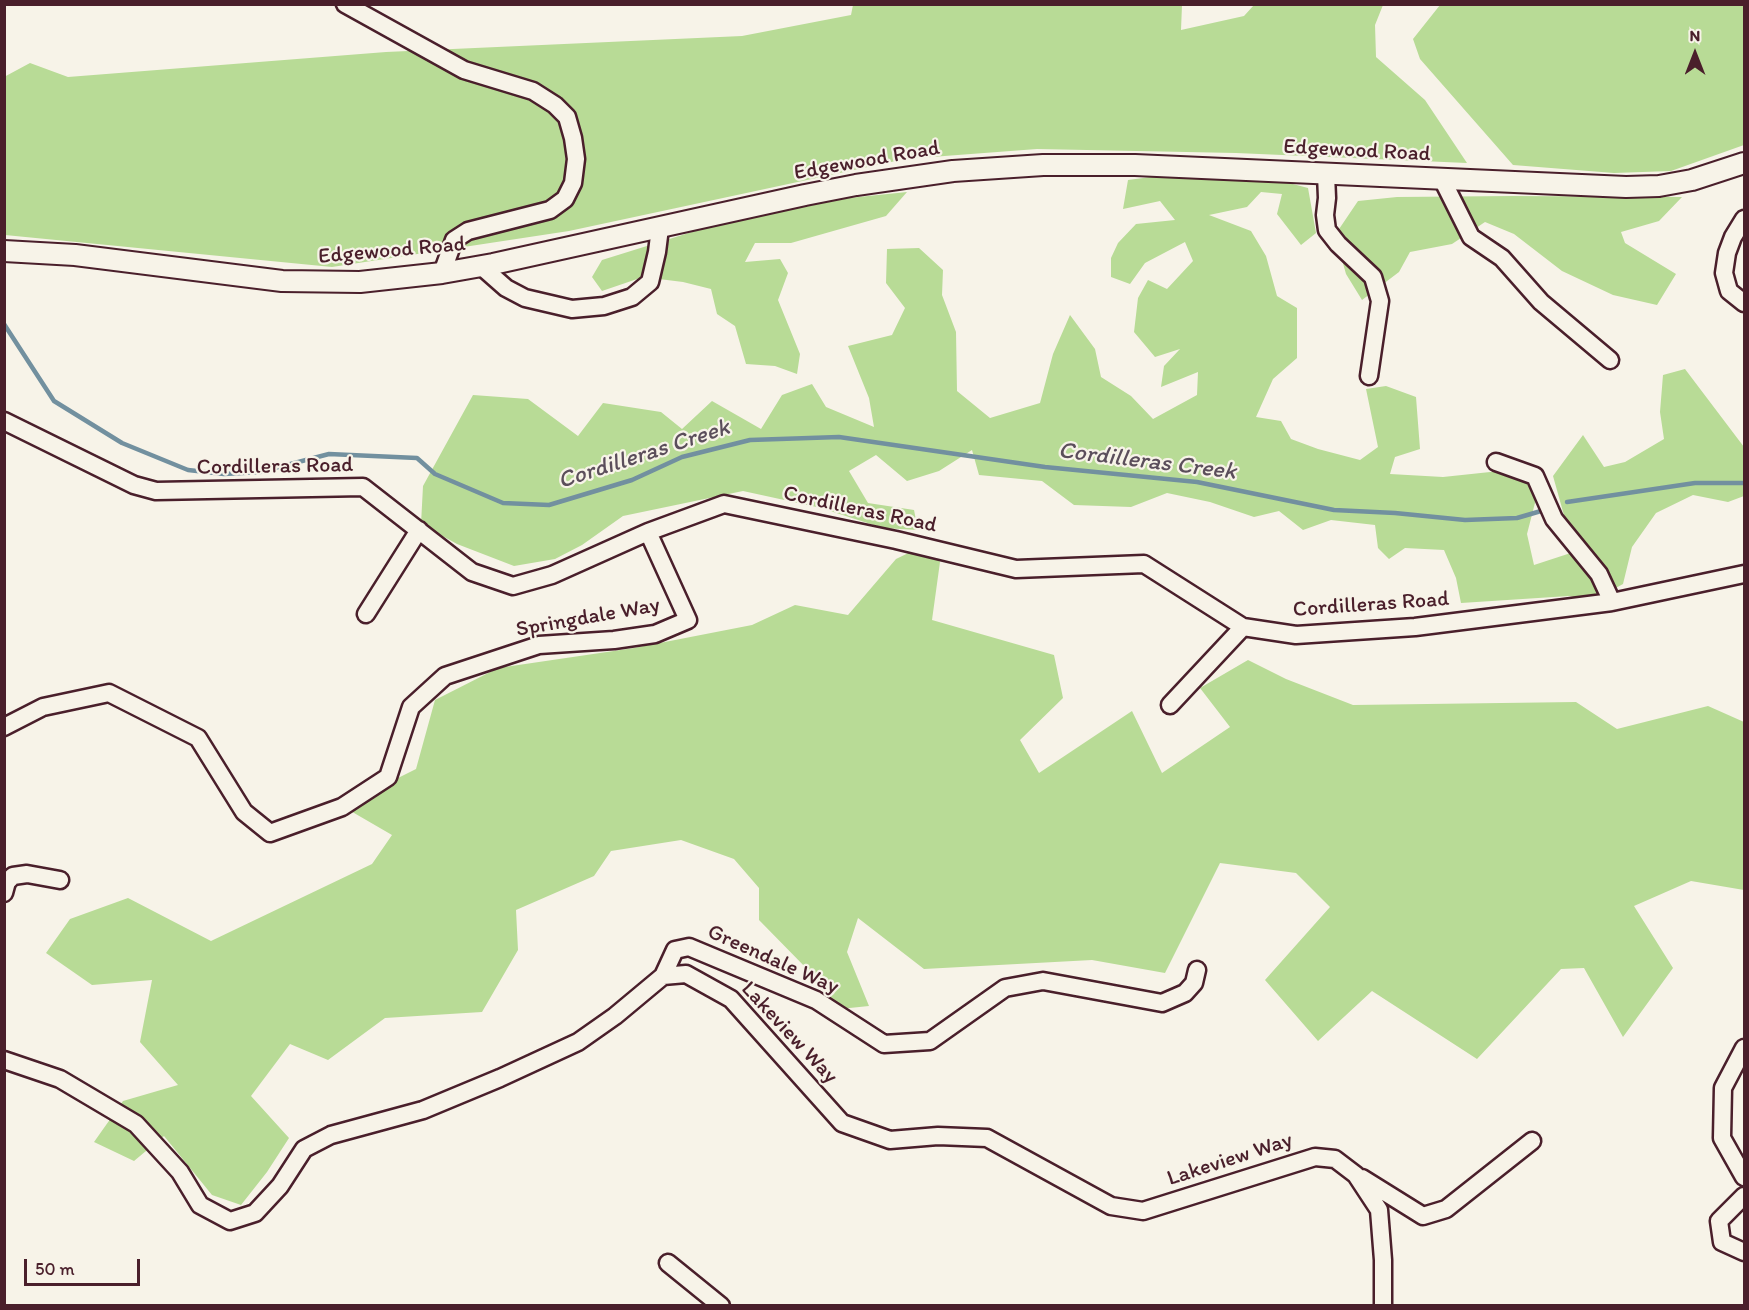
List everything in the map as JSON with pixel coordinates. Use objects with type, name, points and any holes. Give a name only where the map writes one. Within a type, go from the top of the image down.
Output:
[{"type":"main road","name":"Edgewood Road","points":[[4,251],[85,256],[282,281],[360,282],[442,273],[481,266],[856,185],[996,168],[1043,165],[1136,165],[1593,187],[1648,186],[1692,180],[1744,163]]},
{"type":"street","points":[[345,4],[464,70],[533,91],[555,105],[567,117],[576,159],[573,183],[565,199],[550,210],[468,231],[454,240],[442,273]]},
{"type":"street","points":[[1326,174],[1327,230],[1338,244],[1373,277],[1380,301],[1368,376]]},
{"type":"street","points":[[1442,179],[1471,237],[1502,258],[1541,302],[1610,360]]},
{"type":"street","points":[[1744,219],[1730,245],[1724,273],[1729,291],[1744,303]]},
{"type":"street","points":[[481,266],[506,288],[525,298],[572,309],[604,306],[632,297],[650,282],[660,228]]},
{"type":"street","name":"Cordilleras Road","points":[[4,421],[134,485],[156,491],[363,487],[472,572],[513,586],[552,575],[648,532],[724,504],[896,540],[1016,569],[1144,564],[1243,627],[1296,635],[1415,627],[1612,602],[1744,574]]},
{"type":"street","points":[[1496,462],[1535,476],[1554,519],[1599,574],[1612,602]]},
{"type":"street","points":[[366,615],[419,530]]},
{"type":"street","name":"Springdale Way","points":[[4,727],[43,707],[109,693],[198,738],[244,812],[270,833],[342,807],[388,777],[411,708],[445,676],[539,645],[614,640],[655,634],[687,620],[648,532]]},
{"type":"street","points":[[1170,705],[1243,627]]},
{"type":"street","points":[[4,892],[7,882],[13,876],[27,874],[60,880]]},
{"type":"street","name":"Greendale Way","points":[[663,976],[675,950],[689,947],[816,1000],[884,1044],[930,1041],[1005,988],[1043,981],[1162,1003],[1185,993],[1194,983],[1197,970]]},
{"type":"street","name":"Lakeview Way","points":[[663,976],[687,974],[731,999],[842,1123],[890,1140],[938,1136],[987,1138],[1111,1206],[1143,1211],[1315,1157],[1335,1159],[1356,1174],[1379,1210],[1383,1260],[1383,1305]]},
{"type":"street","points":[[4,1060],[60,1079],[136,1124],[180,1172],[200,1205],[230,1221],[255,1213],[280,1186],[304,1149],[331,1135],[423,1110],[578,1042],[615,1016],[663,976]]},
{"type":"street","points":[[1744,1048],[1723,1089],[1722,1138],[1744,1177]]},
{"type":"street","points":[[1356,1174],[1422,1216],[1446,1209],[1532,1140]]},
{"type":"street","points":[[1744,1196],[1719,1221],[1722,1242],[1744,1252]]},
{"type":"street","points":[[668,1263],[721,1305]]},
{"type":"green space","points":[[853,5],[1182,5],[1181,30],[1244,16],[1254,5],[1383,5],[1375,25],[1376,57],[1425,100],[1467,163],[1236,153],[1037,149],[905,159],[569,231],[332,267],[5,235],[4,77],[30,63],[68,77],[386,52],[742,36],[851,15]]},
{"type":"green space","points":[[1440,5],[1744,5],[1744,145],[1671,171],[1614,173],[1513,165],[1420,59],[1413,39]]},
{"type":"green space","points":[[1173,174],[1266,177],[1308,188],[1316,233],[1301,245],[1277,214],[1282,194],[1261,192],[1247,207],[1209,215],[1251,231],[1266,256],[1277,296],[1297,308],[1297,358],[1273,379],[1256,417],[1281,421],[1291,439],[1360,460],[1378,447],[1366,389],[1386,386],[1416,397],[1420,449],[1395,457],[1390,474],[1443,477],[1509,470],[1533,475],[1536,499],[1527,534],[1534,565],[1583,549],[1567,526],[1553,476],[1583,435],[1604,467],[1625,462],[1664,439],[1660,412],[1663,375],[1685,369],[1744,447],[1744,496],[1728,502],[1693,495],[1656,513],[1632,547],[1623,584],[1592,601],[1569,596],[1461,603],[1456,578],[1444,550],[1405,548],[1389,559],[1378,548],[1375,525],[1331,520],[1303,530],[1279,511],[1254,517],[1210,502],[1167,493],[1131,507],[1074,505],[1042,481],[979,475],[972,450],[939,471],[907,481],[876,455],[849,471],[868,503],[914,510],[918,530],[883,528],[821,508],[743,491],[623,516],[582,545],[555,559],[514,566],[457,544],[421,524],[423,486],[473,395],[528,399],[578,436],[603,403],[661,412],[682,429],[712,401],[761,429],[782,395],[812,384],[826,407],[874,427],[869,398],[848,346],[892,335],[905,308],[886,283],[887,249],[919,248],[943,270],[942,295],[956,332],[957,391],[990,418],[1040,403],[1053,354],[1070,315],[1095,349],[1101,377],[1131,396],[1153,419],[1197,395],[1198,372],[1161,387],[1164,366],[1180,349],[1155,357],[1134,332],[1138,298],[1148,280],[1167,289],[1193,261],[1185,242],[1145,263],[1130,284],[1111,277],[1111,258],[1118,243],[1136,224],[1175,220],[1160,201],[1123,209],[1128,180]]},
{"type":"green space","points":[[907,192],[886,216],[791,243],[755,243],[745,262],[780,259],[788,273],[778,300],[800,354],[797,374],[775,366],[746,364],[735,326],[717,314],[711,289],[683,282],[643,277],[602,291],[592,277],[602,260],[695,231],[849,198]]},
{"type":"green space","points":[[1397,197],[1682,197],[1659,221],[1621,232],[1625,243],[1676,274],[1657,305],[1613,295],[1562,271],[1514,234],[1485,222],[1452,244],[1410,252],[1399,272],[1362,300],[1346,274],[1335,235],[1358,201]]},
{"type":"green space","points":[[927,544],[940,562],[932,620],[1054,655],[1063,698],[1020,740],[1039,773],[1132,711],[1162,773],[1230,727],[1200,688],[1248,660],[1286,679],[1353,705],[1576,702],[1617,729],[1708,706],[1744,722],[1744,890],[1691,881],[1634,906],[1673,968],[1623,1037],[1584,968],[1561,969],[1477,1059],[1372,991],[1318,1041],[1265,980],[1330,907],[1296,873],[1220,863],[1165,973],[1092,960],[924,969],[858,918],[847,952],[869,1006],[840,1009],[810,972],[759,920],[759,888],[734,859],[681,840],[611,851],[594,876],[516,910],[518,950],[482,1012],[385,1018],[328,1060],[290,1044],[251,1096],[289,1138],[267,1172],[241,1205],[212,1195],[164,1136],[134,1161],[94,1142],[123,1101],[178,1085],[140,1042],[152,980],[92,985],[46,953],[70,919],[128,898],[211,941],[372,864],[392,835],[342,806],[416,769],[435,700],[498,668],[634,648],[752,625],[795,605],[848,615],[896,559]]},
{"type":"waterway","name":"Cordilleras Creek","points":[[4,324],[54,401],[122,443],[188,470],[224,474],[260,472],[329,454],[417,458],[435,474],[503,503],[549,505],[632,480],[682,457],[750,440],[839,437],[1045,467],[1197,482],[1334,510],[1465,520],[1517,518],[1541,511]]},
{"type":"waterway","name":"Cordilleras Creek","points":[[1567,502],[1695,483],[1744,483]]}]
